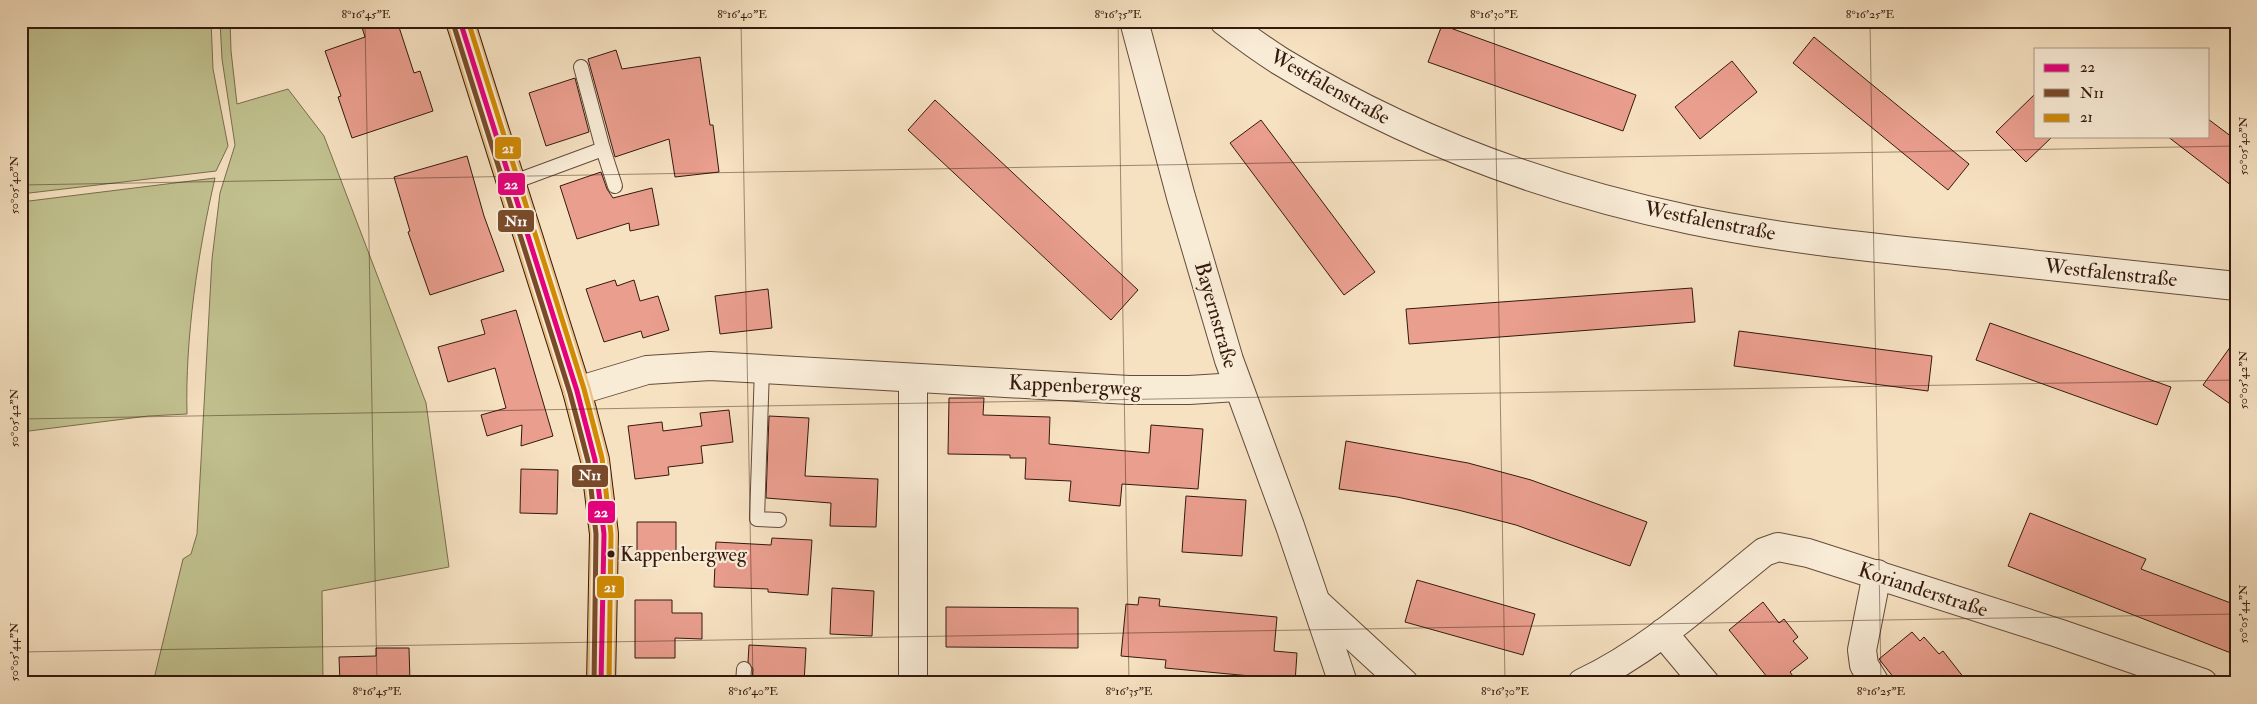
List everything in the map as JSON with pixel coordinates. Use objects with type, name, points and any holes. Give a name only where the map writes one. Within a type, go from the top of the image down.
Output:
[{"type":"main road","points":[[460,21],[577,391],[594,453],[602,514],[604,592],[601,683]]},
{"type":"street","name":"Bayernstraße","points":[[1134,21],[1181,197],[1237,387],[1316,602],[1343,683]]},
{"type":"street","name":"Westfalenstraße","points":[[1224,21],[1278,60],[1355,104],[1413,132],[1505,168],[1613,201],[1692,220],[1835,242],[2236,286]]},
{"type":"street","name":"Kappenbergweg","points":[[577,391],[647,370],[710,366],[1129,390],[1189,390],[1237,387]]},
{"type":"street","points":[[913,378],[913,683]]},
{"type":"street","name":"Korianderstraße","points":[[1582,683],[1607,671],[1663,633],[1764,552],[1778,547],[1808,553],[1876,574],[2203,683]]},
{"type":"street","points":[[1875,683],[1864,666],[1862,650],[1876,574]]},
{"type":"street","name":"Bayernstraße","points":[[1316,602],[1404,683]]},
{"type":"street","points":[[1663,633],[1705,683]]},
{"type":"lane","points":[[581,67],[615,186]]},
{"type":"lane","points":[[511,183],[603,149]]},
{"type":"lane","points":[[762,368],[757,518],[779,520]]},
{"type":"green space","points":[[21,21],[211,21],[213,69],[228,146],[216,171],[21,194]]},
{"type":"green space","points":[[220,21],[230,21],[231,51],[237,104],[288,89],[324,136],[426,403],[449,567],[322,591],[323,683],[153,683],[183,559],[191,554],[197,534],[212,259],[220,193],[235,145],[222,59]]},
{"type":"green space","points":[[215,178],[203,235],[190,325],[187,414],[148,416],[21,432],[21,202]]},
{"type":"building","points":[[360,21],[397,21],[414,73],[420,71],[433,111],[352,138],[338,97],[341,96],[325,51],[365,37]]},
{"type":"building","points":[[1442,25],[1636,95],[1623,131],[1428,62]]},
{"type":"building","points":[[1814,37],[1969,164],[1948,190],[1793,63]]},
{"type":"building","points":[[616,50],[622,69],[700,57],[710,125],[713,125],[719,172],[675,177],[669,139],[615,157],[588,59]]},
{"type":"building","points":[[1732,61],[1757,92],[1700,139],[1675,107]]},
{"type":"building","points":[[575,78],[589,132],[546,146],[529,93]]},
{"type":"building","points":[[2034,95],[2034,138],[2051,138],[2026,162],[1996,132]]},
{"type":"building","points":[[935,100],[1138,290],[1111,320],[908,130]]},
{"type":"building","points":[[1261,120],[1375,272],[1344,295],[1230,143]]},
{"type":"building","points":[[2210,120],[2236,140],[2236,189],[2170,138],[2210,138]]},
{"type":"building","points":[[467,156],[484,216],[504,271],[430,295],[408,232],[410,231],[394,177]]},
{"type":"building","points":[[601,172],[607,189],[613,198],[652,188],[659,225],[630,231],[629,223],[577,239],[560,186]]},
{"type":"building","points":[[615,280],[617,286],[634,280],[640,301],[658,296],[669,330],[643,338],[641,331],[604,342],[586,289]]},
{"type":"building","points":[[1692,288],[1695,322],[1409,344],[1406,309]]},
{"type":"building","points":[[768,289],[772,328],[720,334],[715,296]]},
{"type":"building","points":[[516,310],[553,436],[521,446],[522,425],[487,436],[481,415],[506,408],[495,368],[448,382],[438,347],[485,334],[481,320]]},
{"type":"building","points":[[1990,323],[2171,387],[2157,425],[1976,360]]},
{"type":"building","points":[[1739,331],[1932,356],[1928,391],[1734,366]]},
{"type":"building","points":[[2236,339],[2236,408],[2203,385]]},
{"type":"building","points":[[949,398],[984,398],[983,415],[1050,417],[1049,444],[1149,453],[1151,425],[1203,429],[1198,489],[1122,484],[1120,506],[1069,501],[1071,481],[1025,479],[1026,458],[1010,458],[1010,455],[948,454]]},
{"type":"building","points":[[729,410],[733,442],[701,446],[703,463],[668,467],[669,475],[635,479],[628,426],[662,422],[663,431],[702,426],[700,413]]},
{"type":"building","points":[[769,416],[809,418],[805,476],[878,479],[876,527],[830,526],[831,503],[766,498]]},
{"type":"building","points":[[1346,441],[1468,463],[1531,480],[1647,522],[1630,566],[1516,525],[1397,497],[1339,489]]},
{"type":"building","points":[[521,469],[558,470],[557,514],[520,513]]},
{"type":"building","points":[[1186,496],[1246,500],[1242,556],[1182,552]]},
{"type":"building","points":[[2030,513],[2146,559],[2141,569],[2236,605],[2236,655],[2008,566]]},
{"type":"building","points":[[637,522],[676,522],[676,560],[637,561]]},
{"type":"building","points":[[772,538],[812,540],[808,595],[768,592],[768,589],[714,587],[716,542],[771,545]]},
{"type":"building","points":[[1417,580],[1535,614],[1523,655],[1405,622]]},
{"type":"building","points":[[832,588],[874,591],[872,636],[830,634]]},
{"type":"building","points":[[1139,597],[1160,599],[1159,606],[1277,617],[1274,651],[1297,653],[1295,683],[1271,683],[1272,678],[1165,668],[1166,660],[1121,656],[1126,604],[1138,605]]},
{"type":"building","points":[[635,600],[672,600],[672,613],[702,613],[702,639],[675,638],[675,658],[635,658]]},
{"type":"building","points":[[1763,602],[1779,623],[1784,619],[1798,637],[1793,641],[1808,658],[1790,672],[1798,683],[1772,683],[1729,630]]},
{"type":"building","points":[[946,607],[1078,608],[1078,648],[946,647]]},
{"type":"building","points":[[1912,632],[1920,641],[1924,637],[1939,654],[1943,651],[1968,683],[1898,683],[1879,659]]},
{"type":"building","points":[[749,645],[806,648],[804,683],[752,683],[753,669],[748,662]]},
{"type":"building","points":[[376,648],[409,648],[410,683],[340,683],[339,657],[376,656]]},
{"type":"transit line","name":"22","points":[[460,21],[577,391],[595,460],[604,534],[601,683]]},
{"type":"transit line","name":"21","points":[[468,21],[584,389],[602,458],[611,534],[609,683]]},
{"type":"transit line","name":"N11","points":[[453,23],[570,393],[588,461],[596,534],[594,683]]},
{"type":"place","name":"Kappenbergweg","points":[[611,554]]}]
